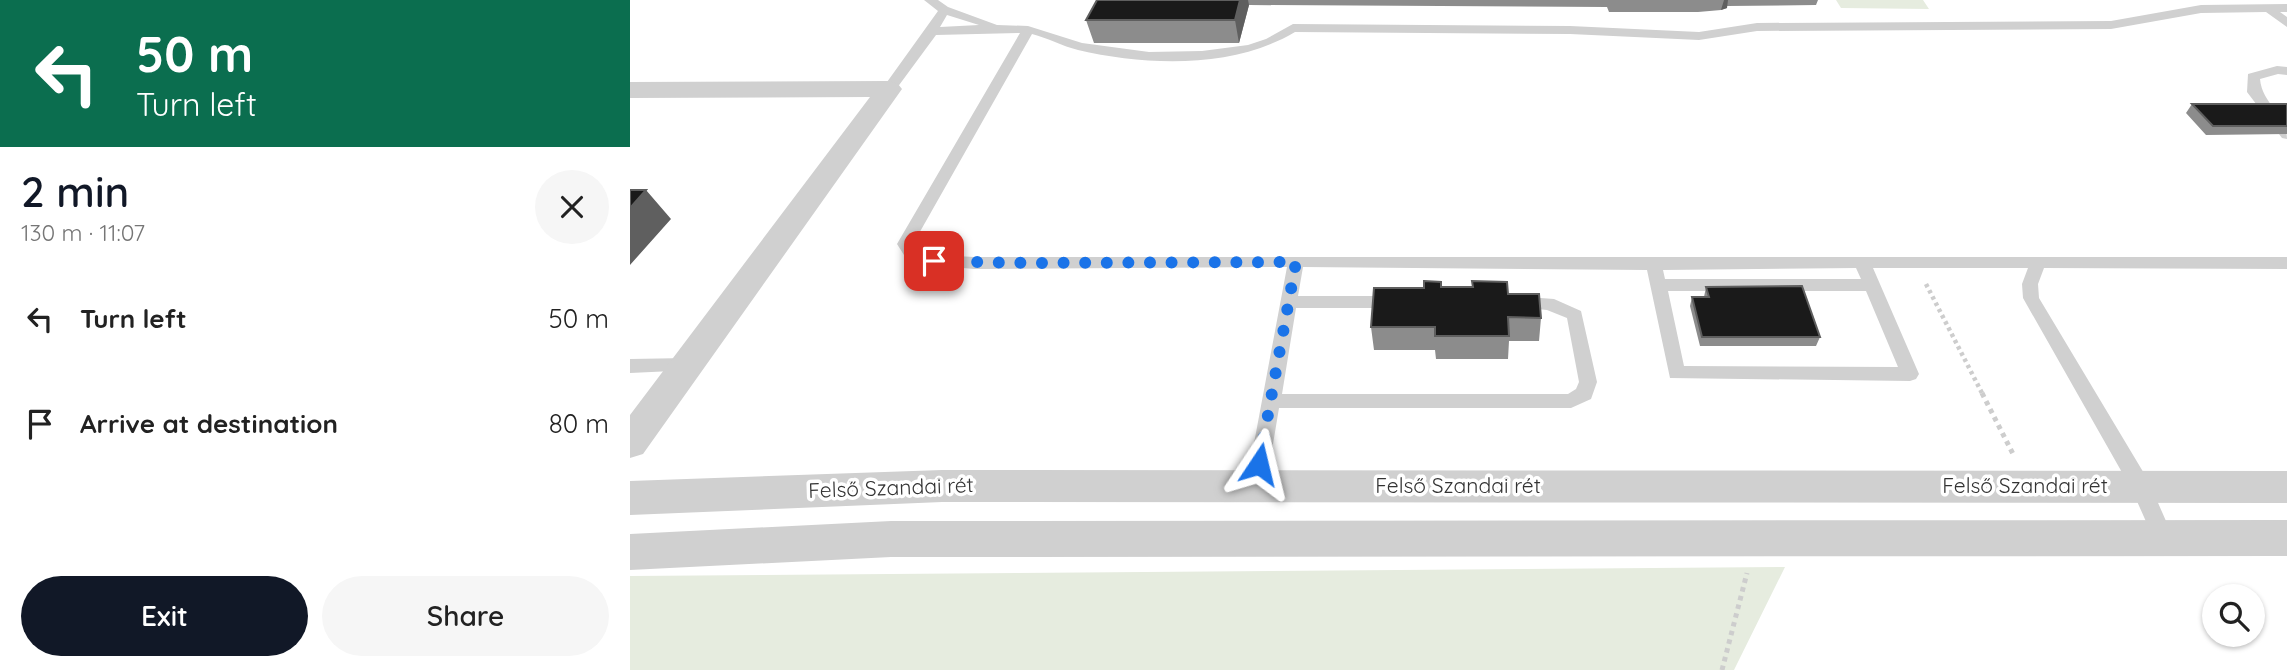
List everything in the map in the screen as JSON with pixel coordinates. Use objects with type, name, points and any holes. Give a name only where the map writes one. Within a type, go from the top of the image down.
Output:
[{"type":"street","points":[[630,90],[889,89]]},
{"type":"street","points":[[630,443],[889,89]]},
{"type":"street","name":"Felső Szandai rét","points":[[630,498],[942,485],[2287,487]]},
{"type":"street","points":[[630,552],[891,539],[2287,538]]},
{"type":"lane","points":[[930,0],[944,10],[1004,29]]},
{"type":"lane","points":[[2267,7],[2287,23]]},
{"type":"lane","points":[[932,31],[1028,30],[1057,37],[1078,46],[1138,54],[1199,55],[1270,41],[1293,28],[1570,30],[1699,36],[1756,27],[2111,25],[2201,9],[2287,8]]},
{"type":"lane","points":[[889,89],[932,31],[944,10]]},
{"type":"lane","points":[[1028,30],[905,244],[915,259],[974,263],[1654,265],[1862,262],[2287,263]]},
{"type":"lane","points":[[2287,71],[2277,70],[2253,77],[2254,92],[2287,135]]},
{"type":"lane","points":[[1256,486],[1296,262]]},
{"type":"lane","points":[[1654,265],[1676,373],[1910,374],[1862,262]]},
{"type":"lane","points":[[2038,263],[2030,284],[2031,298],[2141,486],[2163,537]]},
{"type":"lane","points":[[1658,285],[1872,285]]},
{"type":"lane","points":[[1289,302],[1413,302]]},
{"type":"lane","points":[[1271,401],[1571,401],[1584,394],[1588,382],[1575,315],[1563,307],[1538,302],[1497,302]]},
{"type":"lane","points":[[630,366],[688,365]]},
{"type":"path","points":[[1915,263],[2029,486]]},
{"type":"path","points":[[1722,670],[1756,537]]},
{"type":"shaded area","points":[[1836,0],[1923,0],[1929,9],[1841,8]]},
{"type":"shaded area","points":[[1785,567],[1734,670],[630,670],[630,576]]},
{"type":"building","points":[[1097,0],[1240,0],[1235,20],[1086,20]]},
{"type":"building","points":[[2192,104],[2287,104],[2287,126],[2213,126]]},
{"type":"building","points":[[630,190],[646,190],[630,208]]},
{"type":"building","points":[[1424,281],[1441,282],[1441,287],[1473,287],[1472,281],[1507,282],[1508,294],[1539,294],[1541,318],[1508,317],[1509,336],[1435,336],[1435,327],[1371,327],[1374,288],[1424,288]]},
{"type":"building","points":[[1802,286],[1820,337],[1702,337],[1692,297],[1709,297],[1706,287]]},
{"type":"route","points":[[934,261],[1296,262],[1259,464]]}]
